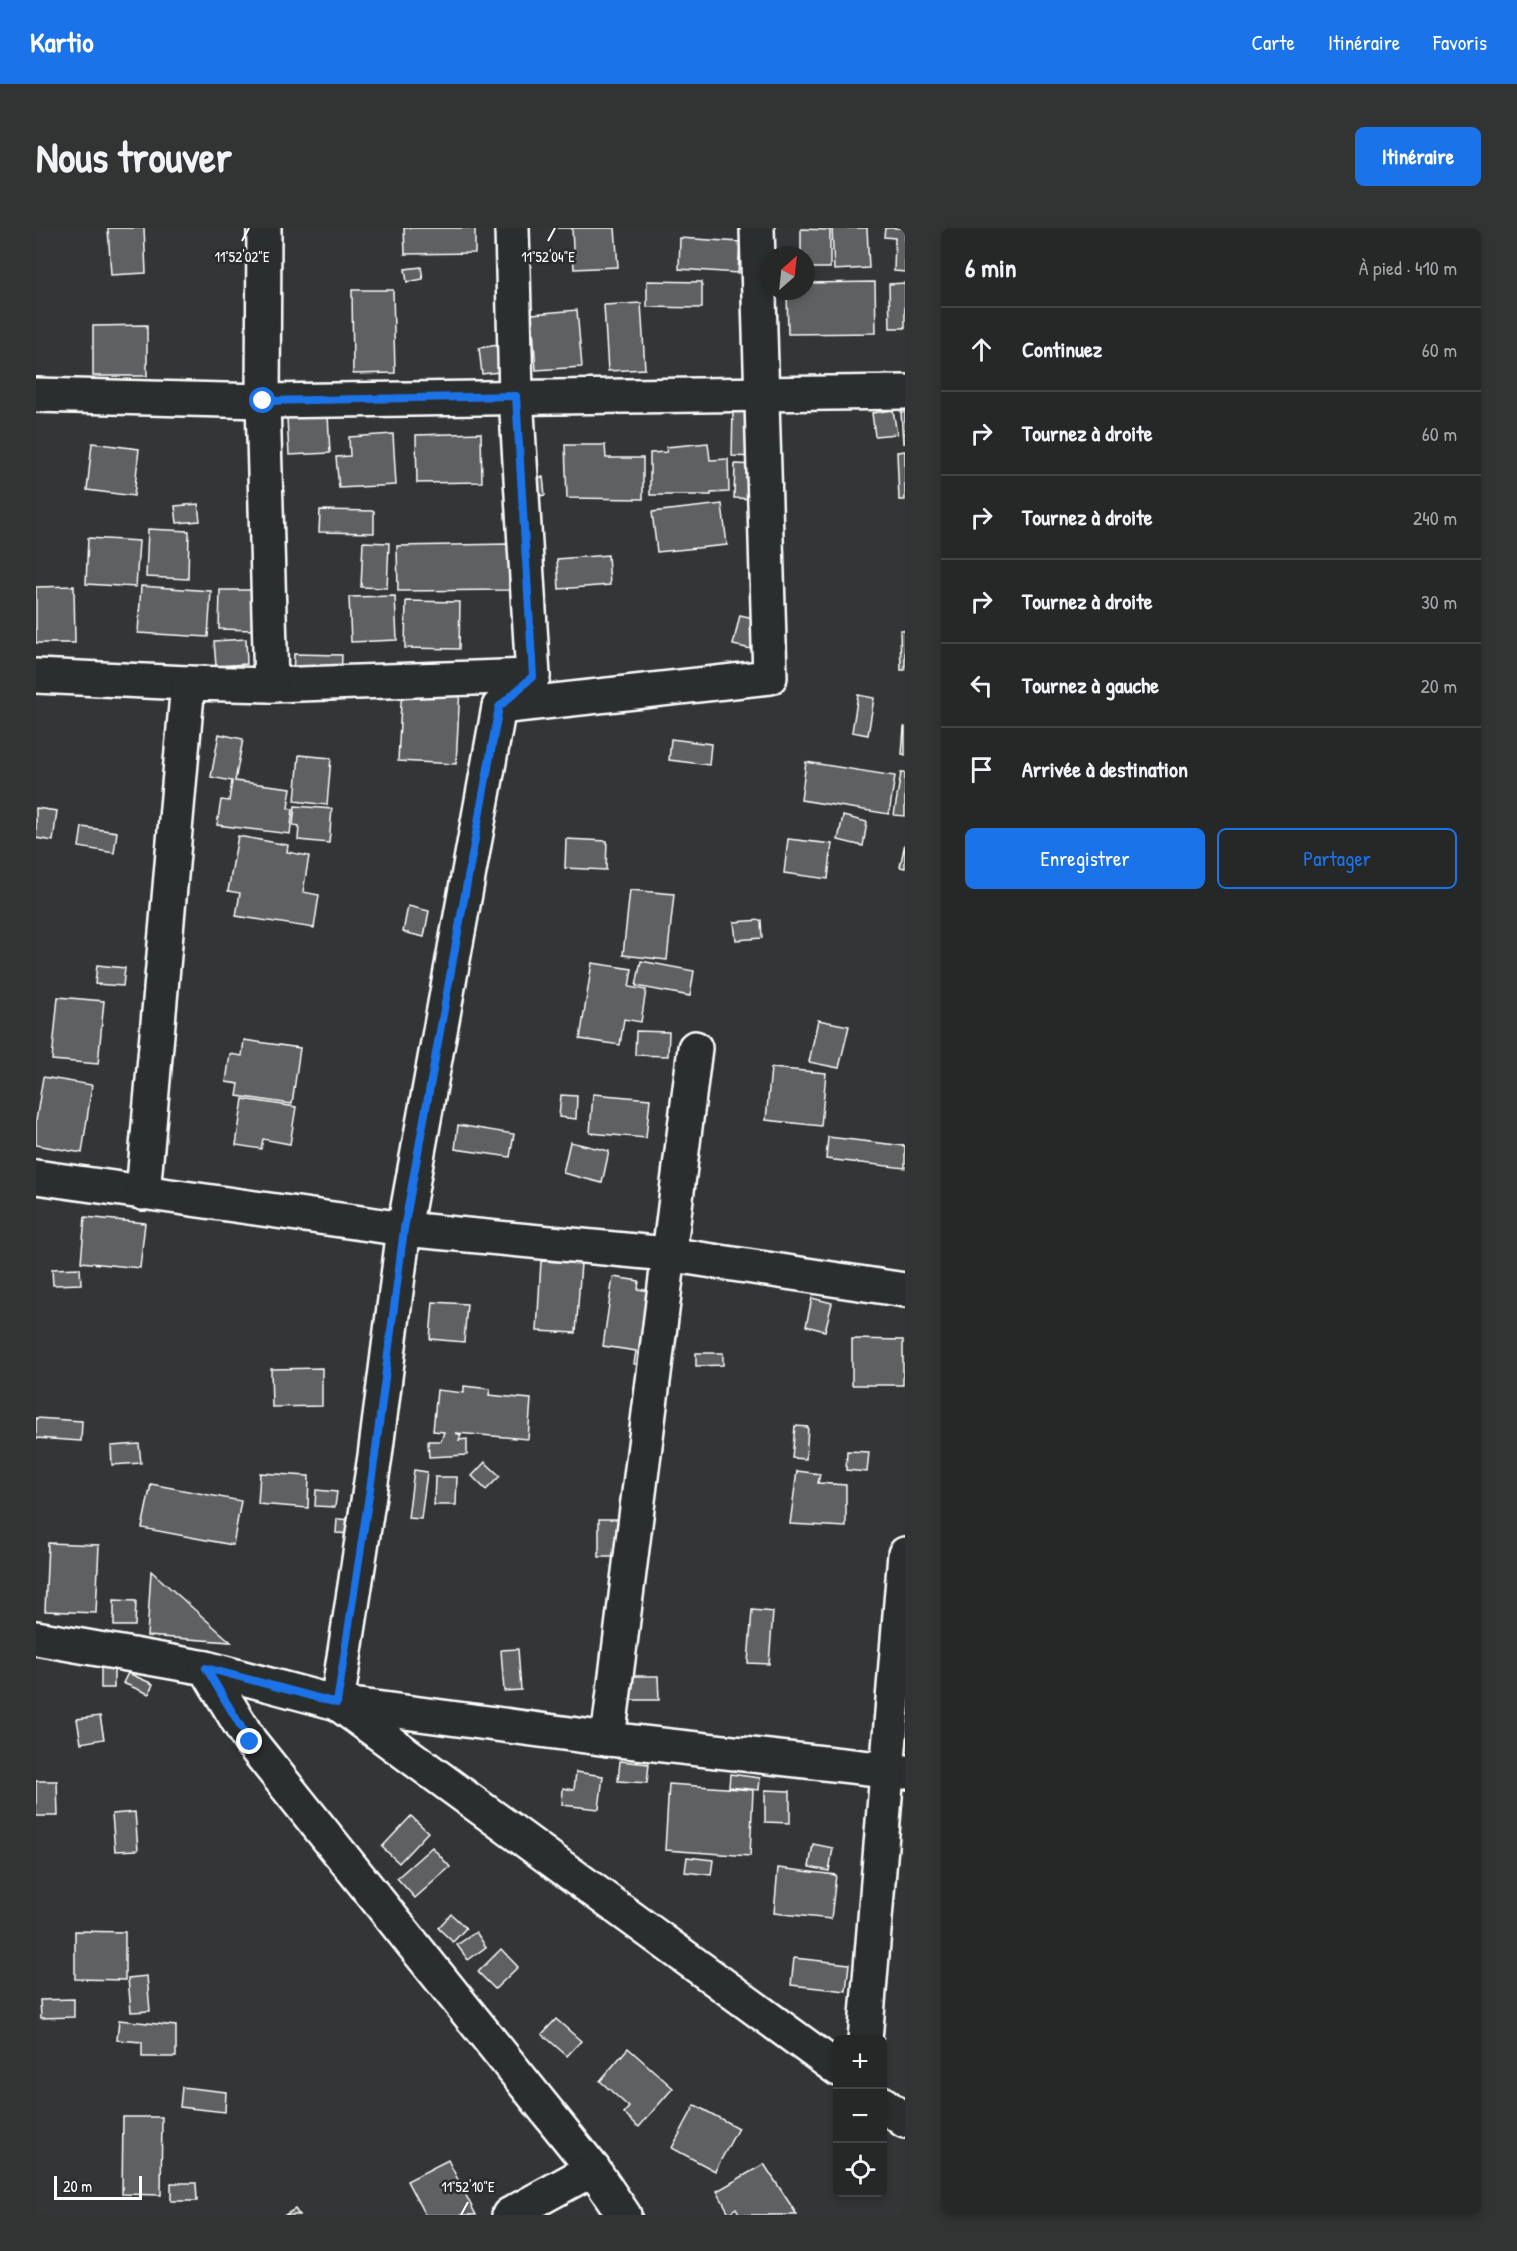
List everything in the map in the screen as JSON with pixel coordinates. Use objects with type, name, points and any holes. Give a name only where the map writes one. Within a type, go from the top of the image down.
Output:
[{"type":"street","points":[[264,228],[263,401],[271,685]]},
{"type":"street","points":[[512,228],[516,396],[533,676]]},
{"type":"street","points":[[499,707],[770,677],[758,228]]},
{"type":"street","points":[[36,396],[263,401],[905,392]]},
{"type":"street","points":[[36,676],[271,685],[533,676]]},
{"type":"street","points":[[337,1703],[375,1456],[404,1229],[499,707],[533,676]]},
{"type":"street","points":[[143,1192],[189,683]]},
{"type":"street","points":[[608,1739],[667,1254],[695,1048]]},
{"type":"street","points":[[36,1177],[404,1229],[667,1254],[905,1290]]},
{"type":"street","points":[[866,2035],[896,1771],[905,1554]]},
{"type":"street","points":[[36,1638],[206,1668],[337,1703],[608,1739],[896,1771]]},
{"type":"street","points":[[206,1668],[250,1742],[594,2169],[624,2215]]},
{"type":"street","points":[[337,1703],[833,2066]]},
{"type":"street","points":[[887,2107],[905,2121]]},
{"type":"street","points":[[509,2215],[594,2169]]},
{"type":"building","points":[[108,228],[144,228],[146,273],[111,275]]},
{"type":"building","points":[[404,228],[475,228],[475,253],[405,254]]},
{"type":"building","points":[[572,228],[615,228],[618,267],[574,269]]},
{"type":"building","points":[[832,228],[867,228],[869,268],[834,270]]},
{"type":"building","points":[[885,228],[905,228],[905,272],[894,271],[895,238],[884,237]]},
{"type":"building","points":[[801,229],[830,230],[830,268],[815,268],[815,246],[801,246]]},
{"type":"building","points":[[680,238],[740,242],[738,273],[679,269]]},
{"type":"building","points":[[421,267],[423,279],[407,282],[405,269]]},
{"type":"building","points":[[647,281],[702,282],[702,308],[647,307]]},
{"type":"building","points":[[875,282],[876,333],[788,334],[787,300],[815,300],[815,283]]},
{"type":"building","points":[[905,283],[905,328],[890,328],[889,284]]},
{"type":"building","points":[[352,290],[393,290],[395,373],[353,374]]},
{"type":"building","points":[[641,303],[645,369],[608,371],[604,305]]},
{"type":"building","points":[[577,310],[582,367],[536,370],[532,314]]},
{"type":"building","points":[[147,325],[147,376],[93,376],[93,326]]},
{"type":"building","points":[[504,344],[508,371],[482,374],[479,348]]},
{"type":"building","points":[[733,408],[755,408],[754,457],[732,456]]},
{"type":"building","points":[[893,410],[897,434],[875,436],[872,413]]},
{"type":"building","points":[[901,412],[905,412],[905,443],[903,443]]},
{"type":"building","points":[[328,415],[330,453],[289,455],[287,418]]},
{"type":"building","points":[[481,433],[482,482],[417,483],[416,435]]},
{"type":"building","points":[[393,434],[396,485],[339,488],[336,457],[350,456],[349,437]]},
{"type":"building","points":[[92,443],[139,449],[134,496],[87,490]]},
{"type":"building","points":[[708,443],[710,460],[728,459],[729,492],[711,493],[711,495],[650,495],[650,453],[667,452],[666,447]]},
{"type":"building","points":[[565,445],[605,445],[606,458],[643,458],[643,499],[567,498]]},
{"type":"building","points":[[905,451],[905,500],[899,500],[897,452]]},
{"type":"building","points":[[735,464],[758,465],[757,499],[734,498]]},
{"type":"building","points":[[543,477],[545,495],[526,498],[524,479]]},
{"type":"building","points":[[198,504],[200,521],[177,523],[175,506]]},
{"type":"building","points":[[722,504],[727,545],[657,552],[652,512]]},
{"type":"building","points":[[320,510],[374,511],[374,533],[319,532]]},
{"type":"building","points":[[148,529],[189,531],[188,579],[146,577]]},
{"type":"building","points":[[88,538],[139,541],[136,587],[86,584]]},
{"type":"building","points":[[363,542],[389,543],[387,588],[361,587]]},
{"type":"building","points":[[509,544],[509,590],[398,591],[397,546]]},
{"type":"building","points":[[608,555],[610,585],[559,589],[557,559]]},
{"type":"building","points":[[74,586],[75,643],[36,643],[36,587]]},
{"type":"building","points":[[141,586],[211,591],[208,637],[138,633]]},
{"type":"building","points":[[220,590],[254,590],[254,630],[219,629]]},
{"type":"building","points":[[395,596],[397,640],[351,642],[349,597]]},
{"type":"building","points":[[406,601],[460,602],[459,649],[405,648]]},
{"type":"building","points":[[740,615],[763,620],[756,650],[733,645]]},
{"type":"building","points":[[900,630],[905,630],[905,670],[901,670]]},
{"type":"building","points":[[246,639],[247,664],[216,666],[214,641]]},
{"type":"building","points":[[294,654],[342,655],[341,679],[293,677]]},
{"type":"building","points":[[402,684],[460,687],[456,764],[398,761]]},
{"type":"building","points":[[858,695],[874,698],[868,735],[852,732]]},
{"type":"building","points":[[905,727],[905,755],[902,754]]},
{"type":"building","points":[[219,734],[243,739],[235,781],[291,788],[288,808],[293,809],[290,834],[217,825],[221,800],[229,801],[232,781],[211,777]]},
{"type":"building","points":[[671,739],[711,744],[709,765],[669,760]]},
{"type":"building","points":[[299,755],[331,758],[327,805],[295,801]]},
{"type":"building","points":[[806,762],[895,776],[889,814],[801,800]]},
{"type":"building","points":[[901,773],[905,773],[905,816],[894,815]]},
{"type":"building","points":[[295,806],[332,809],[329,843],[298,840],[299,826],[293,825]]},
{"type":"building","points":[[36,808],[57,811],[53,841],[36,838]]},
{"type":"building","points":[[843,816],[867,822],[863,846],[838,840]]},
{"type":"building","points":[[82,827],[117,832],[114,853],[79,847]]},
{"type":"building","points":[[238,836],[288,845],[287,852],[309,856],[303,892],[319,895],[314,928],[236,916],[240,893],[228,891]]},
{"type":"building","points":[[566,839],[607,841],[606,870],[565,868]]},
{"type":"building","points":[[788,839],[832,844],[828,879],[784,873]]},
{"type":"building","points":[[905,843],[905,868],[900,867]]},
{"type":"building","points":[[630,890],[674,894],[667,960],[623,955]]},
{"type":"building","points":[[408,906],[429,911],[424,937],[403,932]]},
{"type":"building","points":[[761,920],[762,938],[736,940],[734,922]]},
{"type":"building","points":[[641,961],[694,971],[690,996],[636,986]]},
{"type":"building","points":[[592,963],[632,969],[629,987],[646,990],[641,1022],[624,1019],[620,1045],[580,1039]]},
{"type":"building","points":[[97,965],[125,968],[123,986],[95,984]]},
{"type":"building","points":[[58,997],[104,1001],[98,1064],[52,1060]]},
{"type":"building","points":[[818,1020],[849,1026],[839,1068],[809,1062]]},
{"type":"building","points":[[636,1031],[669,1032],[668,1056],[635,1055]]},
{"type":"building","points":[[244,1040],[300,1048],[292,1104],[237,1096],[239,1084],[226,1082],[230,1054],[242,1056]]},
{"type":"building","points":[[771,1068],[826,1073],[821,1126],[766,1120]]},
{"type":"building","points":[[43,1077],[92,1085],[82,1153],[36,1145],[36,1121]]},
{"type":"building","points":[[593,1094],[650,1099],[646,1138],[590,1133]]},
{"type":"building","points":[[561,1095],[577,1096],[576,1119],[559,1117]]},
{"type":"building","points":[[243,1099],[296,1107],[290,1144],[263,1139],[261,1149],[236,1145]]},
{"type":"building","points":[[458,1125],[514,1134],[510,1157],[455,1149]]},
{"type":"building","points":[[828,1137],[905,1146],[905,1168],[826,1159]]},
{"type":"building","points":[[570,1142],[609,1151],[602,1183],[563,1173]]},
{"type":"building","points":[[85,1217],[145,1223],[140,1268],[81,1262]]},
{"type":"building","points":[[541,1261],[581,1263],[576,1333],[537,1331]]},
{"type":"building","points":[[80,1268],[81,1284],[53,1285],[52,1269]]},
{"type":"building","points":[[613,1277],[639,1281],[638,1289],[657,1292],[646,1366],[634,1364],[636,1351],[603,1346]]},
{"type":"building","points":[[812,1298],[832,1303],[825,1331],[806,1326]]},
{"type":"building","points":[[433,1302],[467,1304],[464,1342],[430,1339]]},
{"type":"building","points":[[852,1339],[903,1340],[903,1385],[852,1385]]},
{"type":"building","points":[[696,1353],[723,1353],[723,1365],[696,1366]]},
{"type":"building","points":[[322,1368],[322,1406],[272,1407],[271,1369]]},
{"type":"building","points":[[464,1386],[490,1389],[489,1395],[531,1399],[528,1439],[456,1433],[461,1435],[459,1440],[467,1439],[467,1455],[429,1457],[428,1441],[441,1441],[444,1432],[433,1431],[437,1390],[464,1393]]},
{"type":"building","points":[[36,1418],[82,1421],[81,1441],[36,1438]]},
{"type":"building","points":[[795,1426],[808,1427],[806,1459],[792,1458]]},
{"type":"building","points":[[139,1444],[141,1463],[112,1465],[111,1446]]},
{"type":"building","points":[[847,1451],[869,1452],[867,1472],[846,1470]]},
{"type":"building","points":[[485,1462],[500,1476],[486,1490],[472,1476]]},
{"type":"building","points":[[414,1470],[427,1472],[421,1519],[408,1518]]},
{"type":"building","points":[[797,1471],[820,1474],[818,1483],[846,1485],[846,1527],[790,1524]]},
{"type":"building","points":[[260,1473],[309,1476],[308,1508],[258,1504]]},
{"type":"building","points":[[435,1477],[457,1477],[456,1505],[434,1505]]},
{"type":"building","points":[[151,1484],[241,1501],[233,1545],[142,1528]]},
{"type":"building","points":[[316,1490],[337,1492],[335,1507],[315,1506]]},
{"type":"building","points":[[337,1519],[355,1520],[354,1534],[336,1533]]},
{"type":"building","points":[[599,1519],[624,1519],[624,1557],[599,1557]]},
{"type":"building","points":[[48,1543],[99,1545],[96,1613],[45,1611]]},
{"type":"building","points":[[151,1571],[231,1642],[147,1636]]},
{"type":"building","points":[[114,1600],[136,1601],[135,1626],[114,1626]]},
{"type":"building","points":[[752,1610],[773,1612],[769,1664],[748,1663]]},
{"type":"building","points":[[518,1649],[521,1690],[504,1691],[501,1650]]},
{"type":"building","points":[[101,1668],[114,1668],[114,1688],[101,1688]]},
{"type":"building","points":[[128,1673],[153,1684],[149,1694],[123,1683]]},
{"type":"building","points":[[629,1676],[658,1676],[659,1700],[629,1700]]},
{"type":"building","points":[[100,1716],[104,1739],[81,1743],[77,1719]]},
{"type":"building","points":[[620,1761],[649,1764],[647,1783],[618,1781]]},
{"type":"building","points":[[576,1772],[603,1776],[599,1809],[562,1805],[563,1788],[574,1790]]},
{"type":"building","points":[[730,1774],[760,1778],[759,1790],[729,1787]]},
{"type":"building","points":[[36,1781],[57,1781],[58,1816],[36,1816]]},
{"type":"building","points":[[669,1784],[753,1790],[750,1856],[665,1850]]},
{"type":"building","points":[[765,1790],[790,1791],[790,1823],[765,1822]]},
{"type":"building","points":[[135,1812],[138,1850],[115,1851],[112,1814]]},
{"type":"building","points":[[411,1816],[428,1832],[399,1863],[382,1847]]},
{"type":"building","points":[[813,1844],[833,1848],[829,1871],[809,1867]]},
{"type":"building","points":[[432,1847],[450,1867],[415,1898],[397,1878]]},
{"type":"building","points":[[687,1857],[713,1860],[711,1875],[685,1872]]},
{"type":"building","points":[[778,1868],[836,1875],[831,1919],[774,1913]]},
{"type":"building","points":[[451,1914],[466,1928],[453,1942],[438,1928]]},
{"type":"building","points":[[75,1931],[125,1932],[125,1980],[75,1979]]},
{"type":"building","points":[[476,1932],[486,1947],[468,1960],[457,1945]]},
{"type":"building","points":[[501,1949],[518,1967],[495,1989],[478,1972]]},
{"type":"building","points":[[794,1958],[849,1964],[846,1991],[791,1985]]},
{"type":"building","points":[[147,1976],[150,2011],[131,2012],[128,1978]]},
{"type":"building","points":[[74,1999],[74,2017],[41,2018],[40,2000]]},
{"type":"building","points":[[556,2019],[581,2041],[567,2056],[542,2034]]},
{"type":"building","points":[[119,2020],[176,2026],[176,2057],[142,2057],[142,2042],[117,2040]]},
{"type":"building","points":[[628,2048],[673,2088],[639,2127],[624,2113],[629,2107],[600,2081]]},
{"type":"building","points":[[182,2087],[226,2092],[225,2112],[180,2107]]},
{"type":"building","points":[[695,2105],[738,2128],[715,2171],[672,2148]]},
{"type":"building","points":[[123,2117],[162,2117],[161,2195],[122,2194]]},
{"type":"building","points":[[448,2160],[476,2215],[425,2215],[407,2181]]},
{"type":"building","points":[[764,2164],[797,2215],[740,2215],[736,2208],[729,2213],[717,2191]]},
{"type":"building","points":[[171,2183],[196,2183],[197,2201],[171,2201]]},
{"type":"building","points":[[295,2209],[299,2215],[285,2215]]},
{"type":"route","points":[[250,1742],[206,1668],[337,1703],[375,1456],[404,1229],[499,707],[533,676],[516,396],[263,401]]}]
